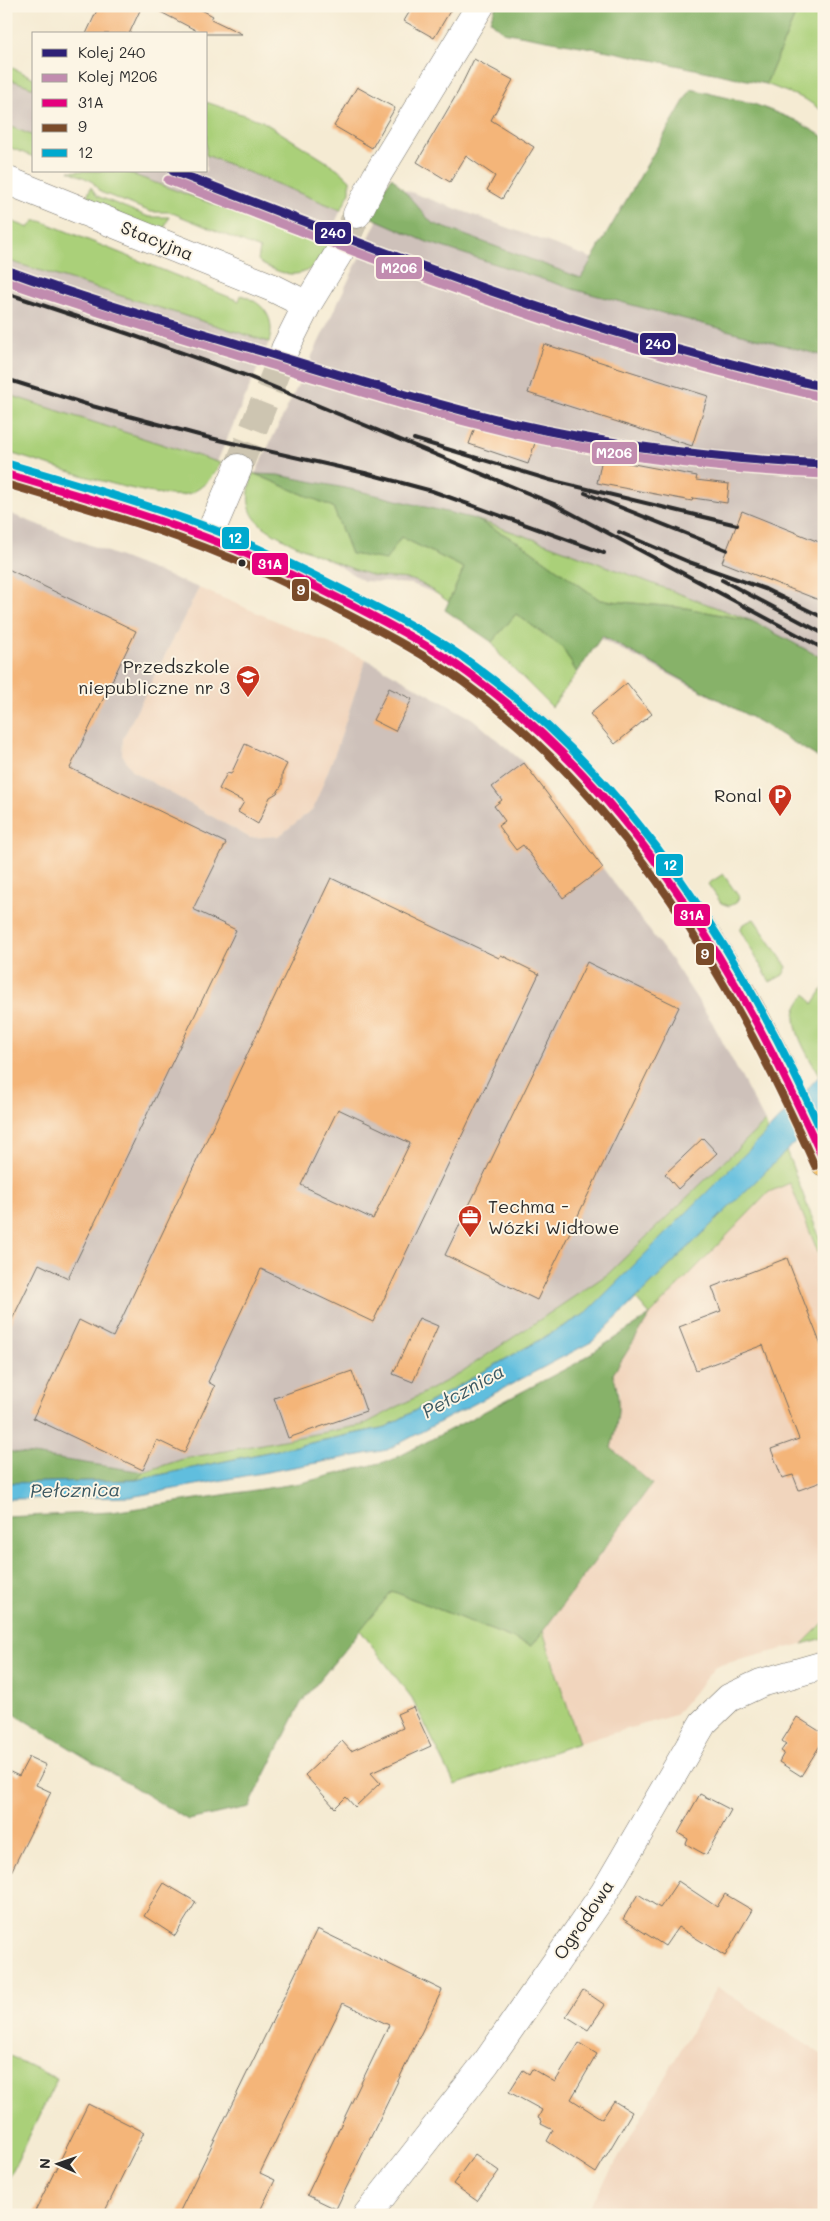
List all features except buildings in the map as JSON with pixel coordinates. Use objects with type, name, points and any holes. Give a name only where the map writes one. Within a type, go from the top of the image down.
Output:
[{"type":"main road","points":[[6,474],[134,512],[253,556],[375,616],[467,673],[532,724],[595,788],[704,932],[752,1012],[788,1081],[824,1162]]},
{"type":"street","points":[[357,214],[376,177],[480,6]]},
{"type":"street","name":"Stacyjna","points":[[6,180],[273,288],[307,305]]},
{"type":"street","points":[[285,349],[307,305],[343,246]]},
{"type":"street","points":[[208,538],[238,468]]},
{"type":"street","name":"Ogrodowa","points":[[366,2215],[486,2063],[604,1893],[703,1723],[729,1698],[764,1682],[824,1665]]},
{"type":"shaded area","points":[[6,78],[32,87],[32,135],[6,125]]},
{"type":"shaded area","points":[[208,156],[341,210],[327,240],[291,233],[126,172],[208,172]]},
{"type":"shaded area","points":[[394,186],[610,265],[824,330],[824,761],[760,722],[589,633],[504,608],[497,619],[412,584],[364,581],[272,526],[255,474]]},
{"type":"shaded area","points":[[6,260],[269,342],[217,462],[6,394]]},
{"type":"shaded area","points":[[6,512],[199,588],[123,738],[122,754],[132,771],[250,838],[279,836],[313,809],[337,748],[366,659],[473,719],[524,763],[673,962],[712,1022],[765,1122],[608,1274],[454,1377],[363,1425],[183,1459],[144,1472],[6,1451]]},
{"type":"shaded area","name":"Przedszkole niepubliczne nr 3","points":[[199,588],[366,659],[337,748],[313,809],[279,836],[250,838],[132,771],[122,754],[123,738]]},
{"type":"shaded area","points":[[790,1183],[824,1267],[824,1622],[802,1644],[716,1666],[675,1715],[579,1743],[543,1631],[652,1484],[611,1448],[618,1422],[619,1391],[613,1374],[650,1315],[769,1192]]},
{"type":"shaded area","points":[[717,1987],[824,2056],[824,2211],[822,2215],[585,2215]]},
{"type":"green space","points":[[496,6],[799,6],[766,84],[614,52],[503,32],[490,20]]},
{"type":"green space","points":[[799,6],[824,6],[824,112],[805,99],[766,84]]},
{"type":"green space","points":[[6,65],[32,77],[32,87],[6,78]]},
{"type":"green space","points":[[691,89],[754,104],[795,120],[824,137],[824,356],[576,290],[427,242],[366,215],[392,177],[432,223],[581,278]]},
{"type":"green space","points":[[208,103],[262,121],[338,169],[350,180],[350,192],[341,210],[208,156]]},
{"type":"green space","points":[[6,125],[32,135],[32,156],[6,146]]},
{"type":"green space","points":[[71,172],[126,172],[291,233],[332,242],[321,258],[309,270],[294,274],[285,273],[260,262],[258,260],[260,249],[170,212],[151,212],[100,192],[92,181]]},
{"type":"green space","points":[[91,187],[97,196],[149,217],[169,217],[163,232],[85,201]]},
{"type":"green space","points":[[6,219],[29,228],[34,221],[41,221],[239,301],[241,295],[249,298],[266,312],[271,326],[269,342],[6,260]]},
{"type":"green space","points":[[6,394],[221,463],[211,477],[198,489],[188,494],[173,495],[152,493],[126,487],[6,452]]},
{"type":"green space","points":[[253,473],[333,507],[351,554],[401,537],[464,568],[449,602],[417,582],[407,579],[379,577],[362,572],[329,560],[274,534],[262,525],[251,512],[249,495]]},
{"type":"green space","points":[[255,474],[278,475],[355,490],[475,519],[522,544],[600,600],[686,608],[752,621],[824,659],[824,761],[760,722],[602,636],[577,673],[562,647],[516,614],[492,642],[445,610],[464,568],[401,537],[386,560],[351,554],[333,507]]},
{"type":"green space","points":[[475,519],[545,543],[752,621],[686,608],[600,600],[522,544]]},
{"type":"green space","points":[[516,614],[562,647],[577,673],[552,707],[500,655],[492,642]]},
{"type":"green space","points":[[723,874],[739,897],[736,903],[729,906],[721,903],[708,884]]},
{"type":"green space","points":[[754,919],[787,967],[783,975],[770,982],[740,930],[743,924]]},
{"type":"green space","points":[[824,987],[824,1071],[819,1075],[798,1034],[795,1012],[806,994],[813,1004]]},
{"type":"green space","points":[[765,1122],[768,1131],[585,1314],[386,1427],[136,1480],[144,1472],[183,1459],[363,1425],[454,1377],[608,1274]]},
{"type":"green space","points":[[786,1150],[824,1249],[824,1267],[790,1183],[769,1192],[650,1315],[636,1299]]},
{"type":"green space","points":[[650,1315],[613,1374],[616,1384],[618,1411],[611,1448],[652,1484],[532,1646],[392,1591],[301,1703],[249,1807],[188,1820],[6,1709],[6,1517],[112,1512],[301,1483],[392,1460],[575,1364]]},
{"type":"green space","points":[[6,1451],[144,1472],[136,1480],[6,1483]]},
{"type":"green space","points":[[392,1591],[532,1646],[543,1631],[579,1743],[455,1785],[412,1698],[360,1630]]},
{"type":"green space","points":[[824,1622],[824,1638],[802,1644]]},
{"type":"green space","points":[[6,2054],[57,2079],[6,2184]]},
{"type":"water","name":"Pełcznica","points":[[824,1071],[824,1114],[593,1341],[387,1450],[130,1497],[6,1499],[6,1483],[136,1480],[386,1427],[585,1314],[768,1131]]},
{"type":"tunnel","points":[[343,246],[357,214]]},
{"type":"tunnel","points":[[238,468],[285,349]]},
{"type":"railway","points":[[6,293],[247,376],[554,504],[824,649]]},
{"type":"railway","points":[[6,379],[92,406],[206,437],[365,473],[432,491],[604,553]]},
{"type":"railway","points":[[414,439],[550,480],[737,525]]},
{"type":"railway","points":[[585,493],[727,550]]},
{"type":"railway","points":[[619,532],[689,562],[765,589],[824,618]]},
{"type":"railway","points":[[722,580],[824,634]]},
{"type":"rail line","name":"240","points":[[176,172],[319,228],[565,316],[694,354],[824,387]]},
{"type":"rail line","name":"M206","points":[[168,180],[414,274],[563,326],[692,364],[822,397]]},
{"type":"rail line","name":"240","points":[[6,270],[101,302],[357,380],[453,408],[517,424],[593,439],[670,451],[824,464]]},
{"type":"rail line","name":"M206","points":[[6,281],[100,313],[352,389],[448,417],[513,433],[590,449],[667,461],[745,469],[824,474]]},
{"type":"transit line","name":"12","points":[[9,464],[176,516],[230,536],[278,557],[432,637],[475,666],[533,712],[586,764],[635,819],[680,878],[721,940],[758,1004],[793,1070],[824,1137]]},
{"type":"transit line","name":"31A","points":[[6,474],[171,525],[225,545],[305,581],[426,645],[468,673],[528,721],[583,774],[632,832],[678,893],[719,957],[757,1024],[792,1092],[824,1161]]},
{"type":"transit line","name":"9","points":[[6,484],[170,535],[238,561],[299,589],[389,636],[449,672],[522,730],[576,783],[626,840],[670,900],[712,964],[749,1030],[815,1166]]},
{"type":"place","name":"Przedszkole niepubliczne nr 3","points":[[248,698]]},
{"type":"place","name":"Ronal","points":[[780,817]]},
{"type":"place","name":"Techma - Wózki Widłowe","points":[[470,1238]]}]
